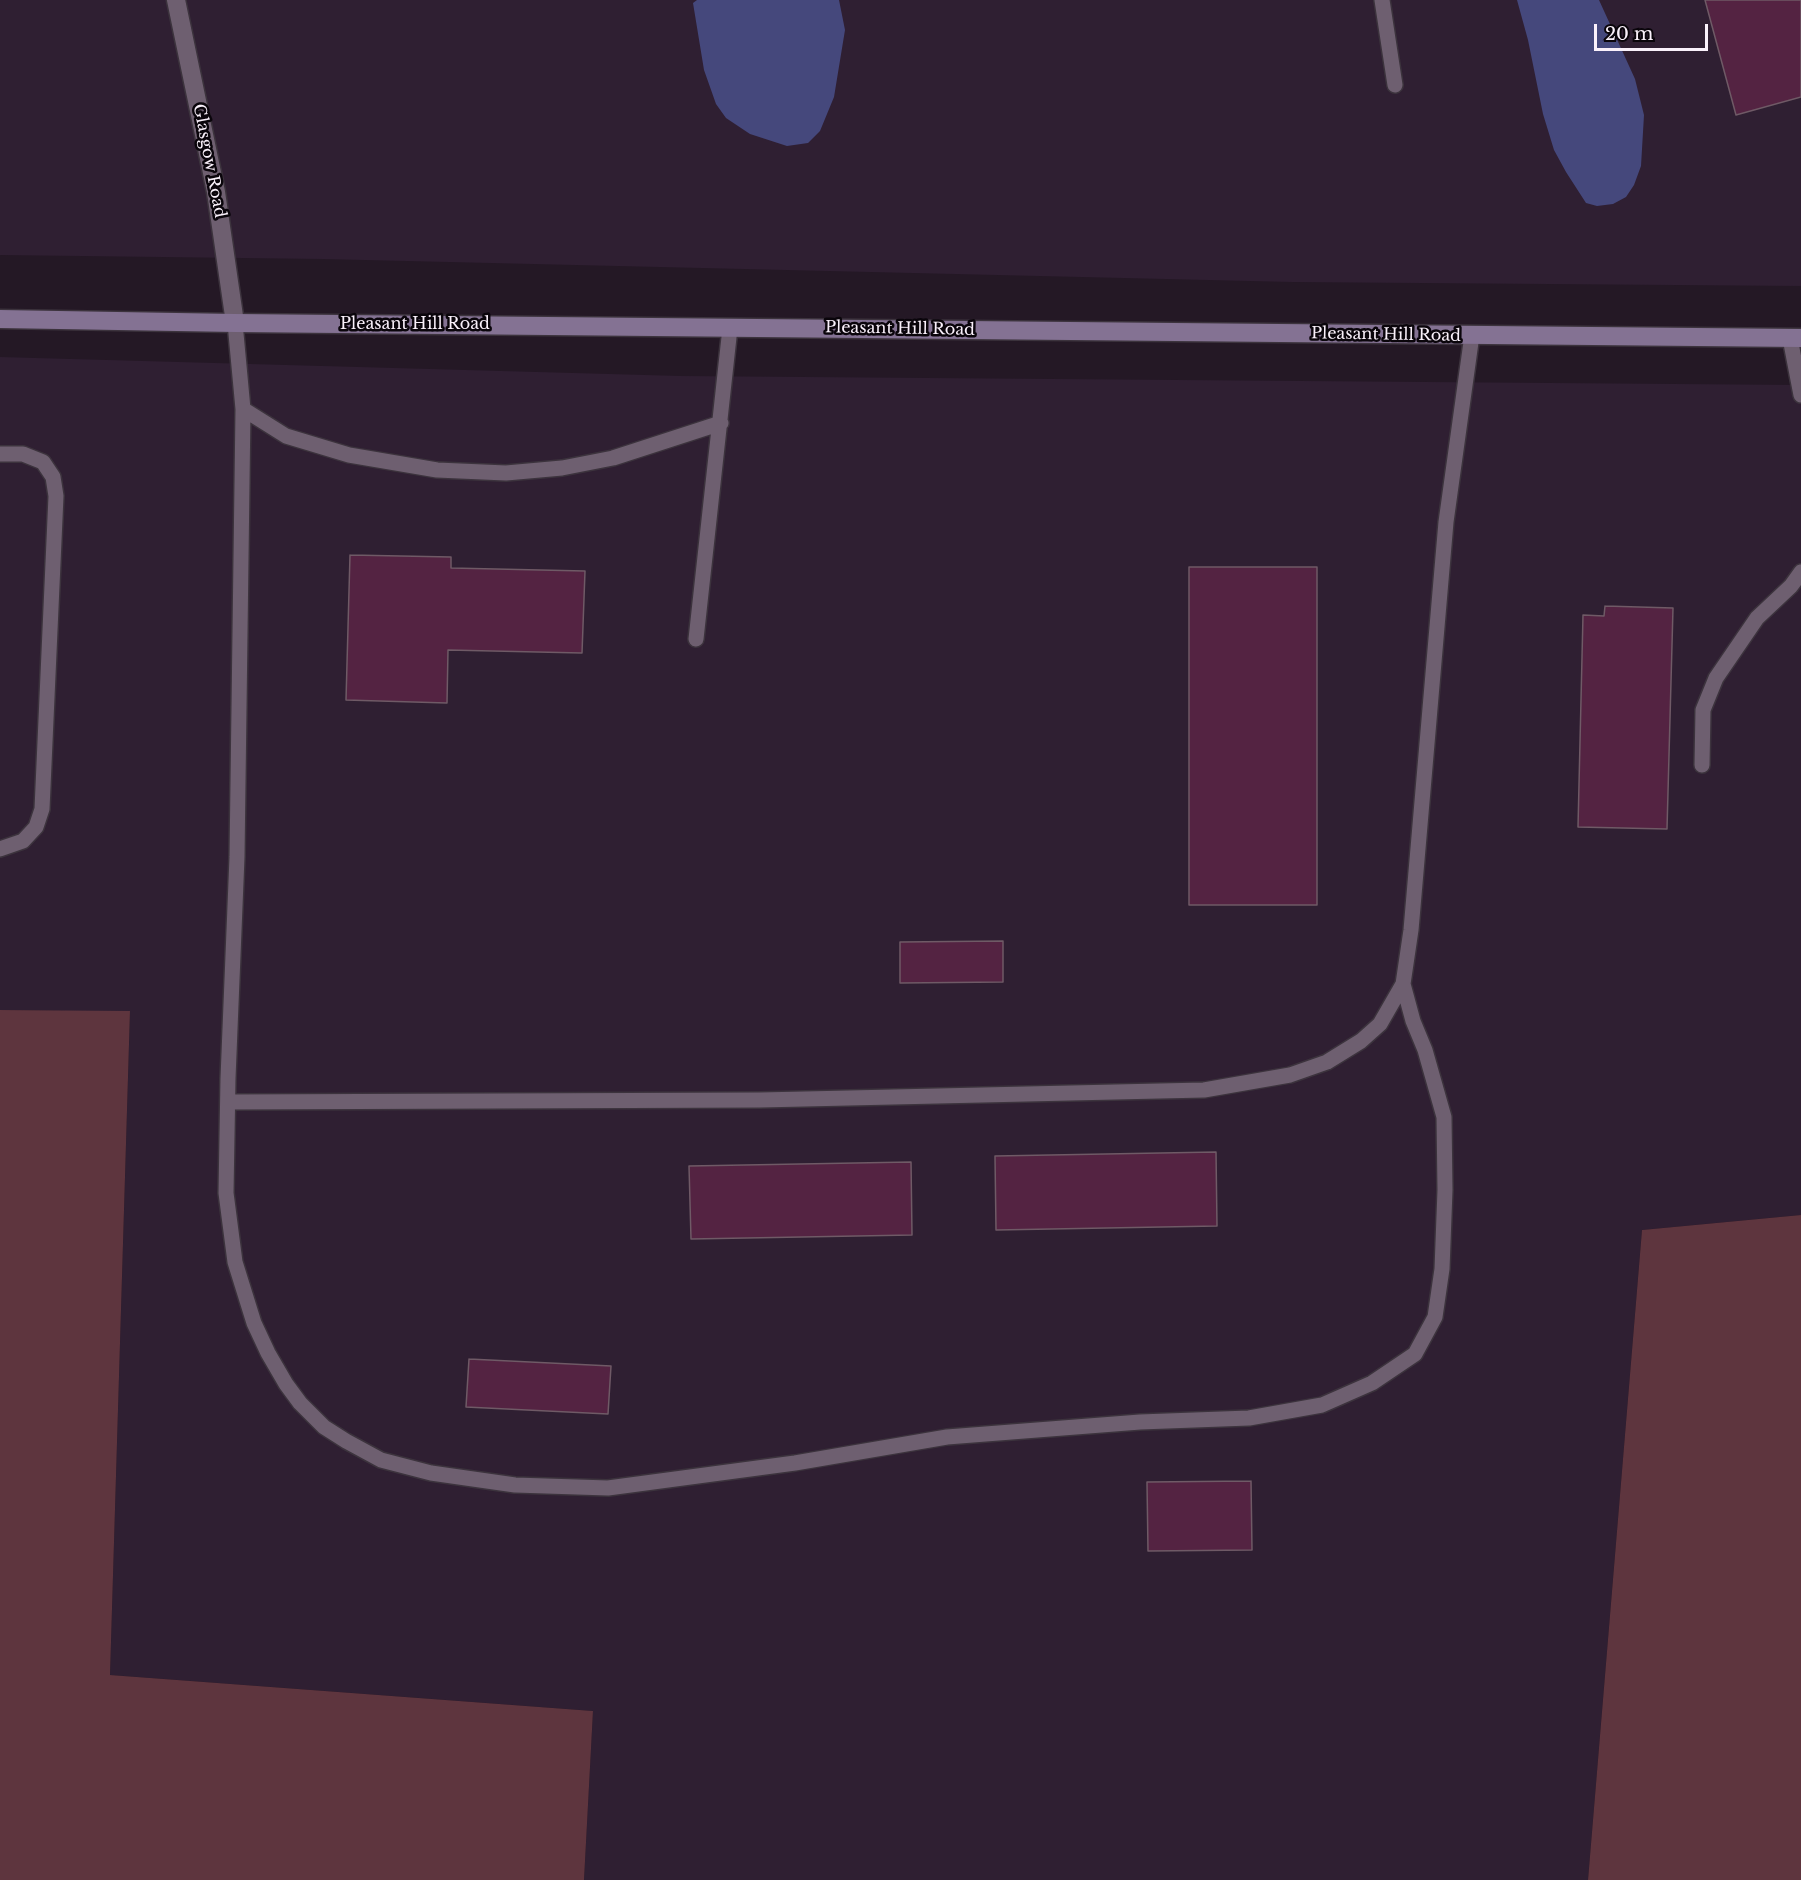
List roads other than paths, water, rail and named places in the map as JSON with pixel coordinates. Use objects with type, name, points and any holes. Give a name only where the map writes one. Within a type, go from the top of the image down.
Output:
[{"type":"street","name":"Glasgow Road","points":[[176,0],[216,192],[235,323]]},
{"type":"street","name":"Pleasant Hill Road","points":[[0,319],[1796,338]]},
{"type":"lane","points":[[1382,0],[1395,85]]},
{"type":"lane","points":[[235,323],[243,409],[237,856],[226,1193],[235,1262],[254,1323],[268,1353],[286,1384],[324,1427],[381,1461],[431,1473],[515,1485],[608,1488],[795,1463],[947,1437],[1140,1422],[1249,1419],[1322,1405],[1372,1383],[1414,1354],[1435,1317],[1442,1269],[1444,1117],[1403,984]]},
{"type":"lane","points":[[696,639],[730,328]]},
{"type":"lane","points":[[228,1102],[760,1100],[1204,1090],[1290,1075],[1327,1062],[1360,1041],[1380,1023],[1403,984],[1411,930],[1446,522],[1472,335]]},
{"type":"lane","points":[[1796,338],[1801,395]]},
{"type":"lane","points":[[243,409],[286,436],[349,455],[437,470],[506,473],[562,468],[613,458],[721,423]]},
{"type":"lane","points":[[0,454],[23,454],[43,462],[53,477],[56,496],[42,809],[36,826],[23,841],[0,849]]},
{"type":"lane","points":[[1702,765],[1704,710],[1716,678],[1757,618],[1791,586],[1801,572]]},
{"type":"water","points":[[697,0],[839,0],[845,30],[834,97],[820,131],[808,143],[787,146],[750,134],[726,118],[716,104],[704,70],[693,3]]},
{"type":"water","points":[[1517,0],[1599,0],[1635,79],[1644,115],[1641,166],[1634,185],[1626,197],[1613,204],[1597,206],[1586,203],[1554,150],[1543,114],[1528,40]]}]
